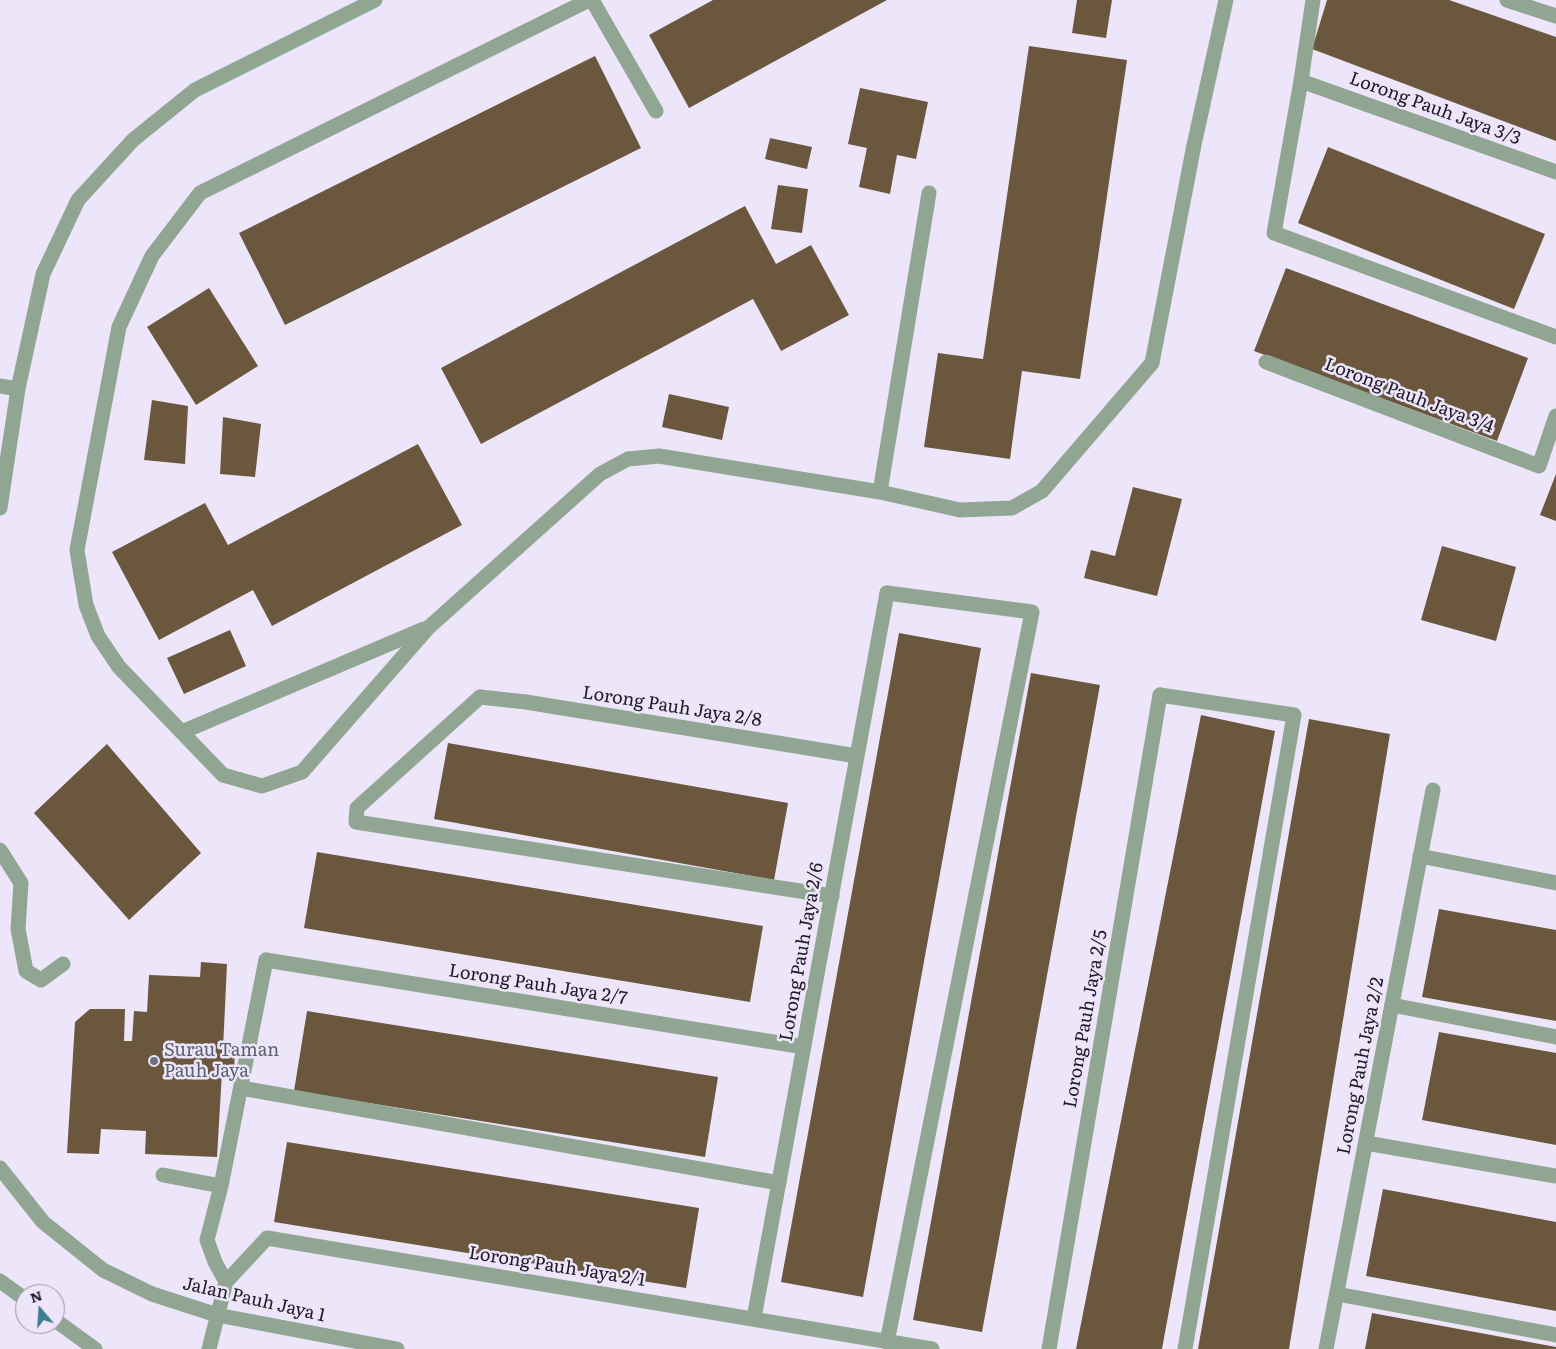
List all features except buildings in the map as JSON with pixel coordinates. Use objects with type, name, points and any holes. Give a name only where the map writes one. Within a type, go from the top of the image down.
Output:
[{"type":"street","points":[[0,508],[18,389],[43,274],[78,200],[133,140],[195,90],[375,0]]},
{"type":"street","points":[[656,111],[591,0],[200,193],[152,256],[119,326],[78,550],[86,605],[98,636],[119,667],[223,775],[262,786],[302,772],[428,628],[600,474],[628,459],[658,456],[880,492],[960,510],[1012,508],[1042,491],[1152,363],[1194,145],[1226,0]]},
{"type":"street","points":[[1312,0],[1301,81],[1274,233],[1556,337]]},
{"type":"street","points":[[1507,0],[1556,16]]},
{"type":"street","name":"Lorong Pauh Jaya 3/3","points":[[1301,81],[1556,172]]},
{"type":"street","points":[[880,492],[929,192]]},
{"type":"street","name":"Lorong Pauh Jaya 3/4","points":[[1266,362],[1539,466],[1556,416]]},
{"type":"street","points":[[0,386],[18,389]]},
{"type":"street","name":"Lorong Pauh Jaya 2/6","points":[[754,1318],[887,593],[1032,612],[888,1342]]},
{"type":"street","points":[[182,732],[428,628]]},
{"type":"street","name":"Lorong Pauh Jaya 2/5","points":[[1049,1349],[1160,695],[1294,715],[1185,1349]]},
{"type":"street","name":"Lorong Pauh Jaya 2/8","points":[[832,896],[356,822],[357,808],[480,697],[526,702],[857,756]]},
{"type":"street","name":"Lorong Pauh Jaya 2/2","points":[[1326,1349],[1433,790]]},
{"type":"street","points":[[0,850],[21,883],[18,929],[26,971],[41,980],[63,964]]},
{"type":"street","points":[[1420,856],[1556,883]]},
{"type":"street","name":"Lorong Pauh Jaya 2/7","points":[[241,1088],[266,960],[804,1047]]},
{"type":"street","points":[[1392,1006],[1556,1037]]},
{"type":"street","points":[[226,1282],[215,1262],[207,1240],[221,1186],[241,1088],[779,1183]]},
{"type":"street","points":[[1366,1143],[1556,1176]]},
{"type":"street","name":"Jalan Pauh Jaya 1","points":[[0,1168],[43,1222],[103,1270],[152,1294],[218,1315],[398,1349]]},
{"type":"street","points":[[163,1175],[221,1186]]},
{"type":"street","name":"Lorong Pauh Jaya 2/1","points":[[209,1349],[226,1282],[267,1238],[932,1349]]},
{"type":"street","points":[[0,1282],[15,1292]]},
{"type":"street","points":[[1337,1294],[1556,1335]]},
{"type":"street","points":[[65,1327],[95,1349]]},
{"type":"place","name":"Surau Taman Pauh Jaya","points":[[154,1061]]}]
